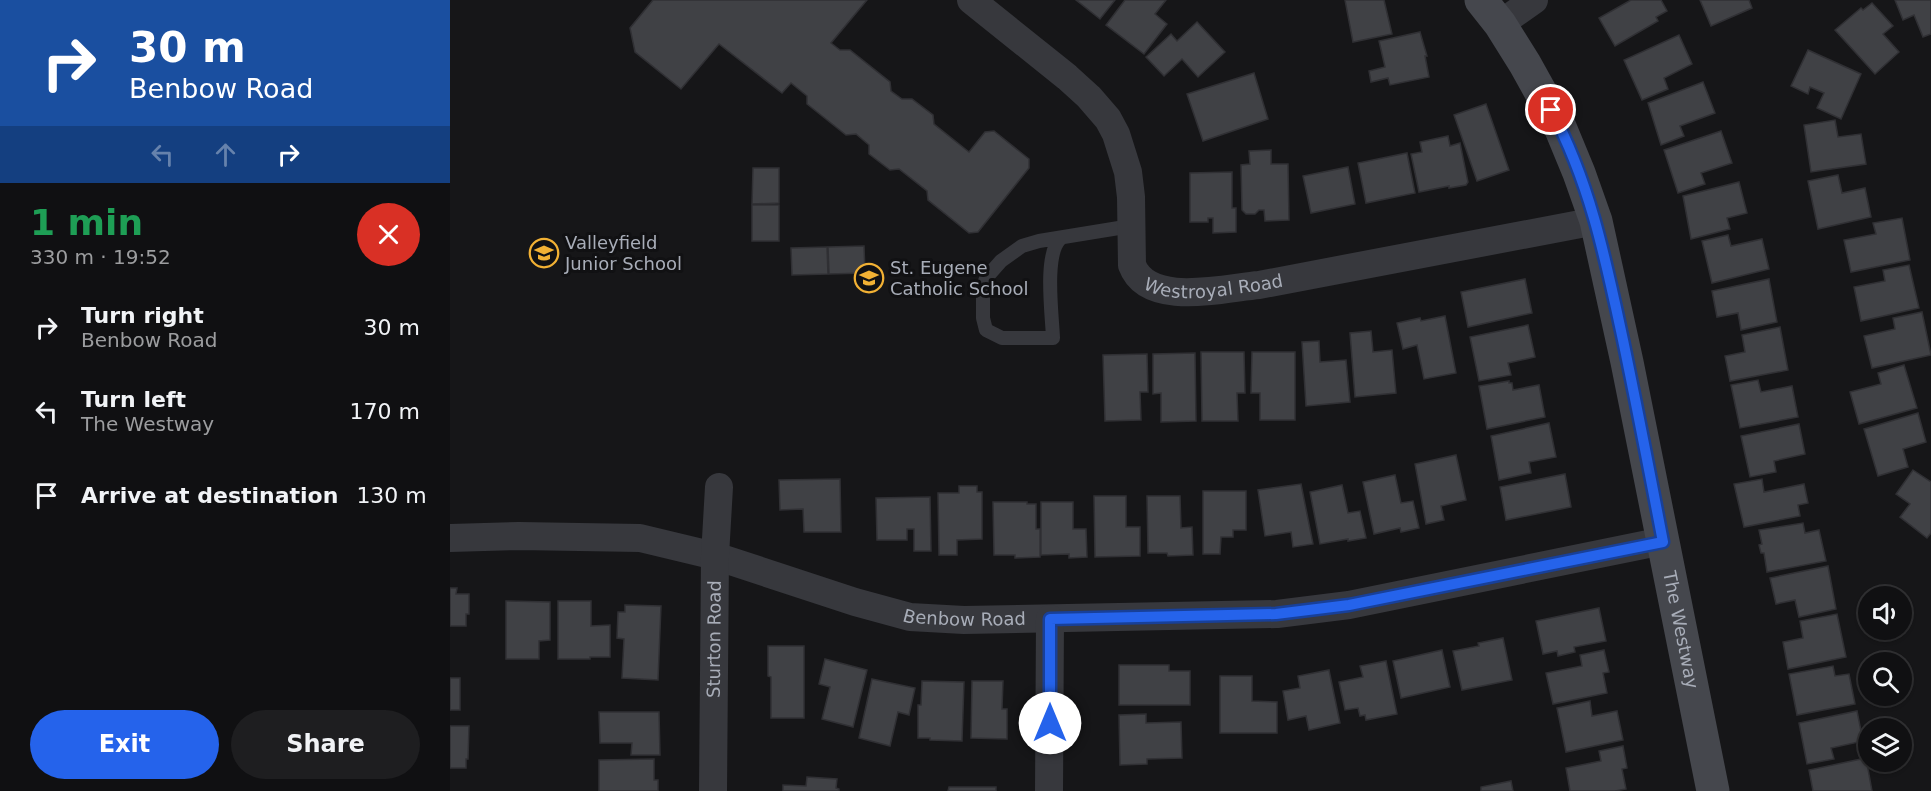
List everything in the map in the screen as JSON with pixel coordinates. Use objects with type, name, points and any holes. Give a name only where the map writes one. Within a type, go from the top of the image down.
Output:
[{"type":"main road","name":"The Westway","points":[[1490,12],[1525,64],[1560,126],[1596,221],[1610,279],[1713,791]]},
{"type":"street","name":"Westroyal Road","points":[[971,0],[1068,77],[1108,119],[1116,134],[1128,172],[1131,197],[1132,265],[1135,274],[1149,285],[1173,292],[1259,285],[1596,221]]},
{"type":"street","points":[[1490,12],[1534,0]]},
{"type":"street","name":"Sturton Road","points":[[713,791],[715,556],[719,487]]},
{"type":"street","name":"Benbow Road","points":[[450,537],[640,538],[715,556],[855,602],[910,617],[964,620],[1276,614],[1309,611],[1663,542]]},
{"type":"street","points":[[1049,791],[1050,619]]},
{"type":"lane","points":[[1060,238],[1054,244],[1051,261],[1053,338],[1002,339],[986,330],[982,296],[986,278],[1001,261],[1022,246],[1039,241],[1131,226]]},
{"type":"building","points":[[653,0],[867,0],[831,43],[840,50],[850,50],[890,82],[891,91],[902,99],[912,99],[933,115],[934,124],[969,152],[985,132],[994,131],[1029,159],[1029,168],[978,232],[969,233],[928,200],[927,191],[899,169],[890,170],[869,154],[869,145],[856,134],[846,135],[807,104],[807,96],[791,83],[782,93],[719,44],[681,89],[635,52],[630,28]]},
{"type":"building","points":[[1076,0],[1115,0],[1100,19]]},
{"type":"building","points":[[1125,0],[1166,0],[1155,14],[1167,24],[1144,54],[1106,25]]},
{"type":"building","points":[[1345,0],[1384,0],[1392,34],[1353,42]]},
{"type":"building","points":[[1631,0],[1661,0],[1667,11],[1656,17],[1658,21],[1615,46],[1599,18]]},
{"type":"building","points":[[1700,0],[1749,0],[1752,8],[1711,26]]},
{"type":"building","points":[[1895,0],[1931,0],[1931,34],[1923,37],[1914,15],[1903,20]]},
{"type":"building","points":[[1872,3],[1893,26],[1883,34],[1899,52],[1875,74],[1835,30],[1861,8],[1863,10]]},
{"type":"building","points":[[1197,22],[1225,52],[1198,77],[1182,59],[1164,76],[1146,57],[1171,34],[1177,41]]},
{"type":"building","points":[[1420,32],[1427,56],[1425,56],[1429,77],[1390,85],[1388,78],[1371,82],[1369,71],[1385,67],[1379,41]]},
{"type":"building","points":[[1679,35],[1692,64],[1664,78],[1668,89],[1642,100],[1624,60]]},
{"type":"building","points":[[1808,50],[1861,74],[1841,119],[1817,108],[1824,93],[1810,87],[1808,94],[1791,86]]},
{"type":"building","points":[[1254,73],[1268,119],[1203,141],[1187,94]]},
{"type":"building","points":[[1703,82],[1715,113],[1680,126],[1684,136],[1661,145],[1648,103]]},
{"type":"building","points":[[1486,104],[1509,170],[1477,181],[1454,115]]},
{"type":"building","points":[[1835,120],[1838,137],[1861,134],[1866,164],[1811,172],[1804,125]]},
{"type":"building","points":[[1721,131],[1732,163],[1701,173],[1705,184],[1678,193],[1664,150]]},
{"type":"building","points":[[1448,136],[1450,146],[1460,143],[1468,182],[1466,185],[1419,192],[1411,154],[1422,152],[1420,142]]},
{"type":"building","points":[[1271,150],[1271,164],[1288,164],[1289,220],[1265,221],[1264,210],[1259,210],[1255,214],[1246,214],[1242,210],[1241,165],[1250,164],[1249,151]]},
{"type":"building","points":[[1407,153],[1415,193],[1366,203],[1358,163]]},
{"type":"building","points":[[1348,167],[1355,204],[1311,213],[1303,176]]},
{"type":"building","points":[[753,168],[779,168],[779,203],[752,204]]},
{"type":"building","points":[[1232,172],[1232,208],[1236,208],[1236,232],[1213,233],[1213,218],[1208,218],[1208,222],[1190,222],[1190,173]]},
{"type":"building","points":[[1838,175],[1842,193],[1865,188],[1871,217],[1818,229],[1808,181]]},
{"type":"building","points":[[1739,182],[1747,213],[1727,218],[1730,229],[1691,239],[1683,196]]},
{"type":"building","points":[[752,205],[779,205],[779,241],[752,241]]},
{"type":"building","points":[[1902,218],[1910,260],[1851,272],[1844,240],[1876,234],[1873,223]]},
{"type":"building","points":[[1728,235],[1731,246],[1762,239],[1769,269],[1712,283],[1702,241]]},
{"type":"building","points":[[864,246],[865,273],[829,274],[828,247]]},
{"type":"building","points":[[827,247],[828,274],[792,275],[791,248]]},
{"type":"building","points":[[1909,265],[1919,308],[1861,321],[1854,287],[1885,281],[1883,270]]},
{"type":"building","points":[[1525,279],[1532,313],[1468,327],[1461,292]]},
{"type":"building","points":[[1769,279],[1777,322],[1741,330],[1738,313],[1717,317],[1712,291]]},
{"type":"building","points":[[1922,312],[1931,355],[1872,368],[1864,336],[1895,329],[1893,318]]},
{"type":"building","points":[[1445,316],[1456,373],[1424,379],[1417,345],[1403,349],[1397,323]]},
{"type":"building","points":[[1528,325],[1535,357],[1508,363],[1511,375],[1479,381],[1470,337]]},
{"type":"building","points":[[1780,327],[1788,370],[1730,381],[1725,356],[1745,352],[1742,335]]},
{"type":"building","points":[[1371,331],[1373,352],[1392,350],[1396,393],[1355,397],[1350,333]]},
{"type":"building","points":[[1319,341],[1320,362],[1346,360],[1350,402],[1306,406],[1302,342]]},
{"type":"building","points":[[1201,352],[1244,352],[1245,393],[1237,393],[1238,421],[1202,421]]},
{"type":"building","points":[[1252,352],[1295,352],[1295,420],[1260,420],[1260,393],[1251,393]]},
{"type":"building","points":[[1195,353],[1196,421],[1161,422],[1161,393],[1153,394],[1153,354]]},
{"type":"building","points":[[1147,354],[1148,392],[1140,392],[1141,420],[1105,421],[1103,355]]},
{"type":"building","points":[[1904,365],[1917,408],[1859,424],[1850,392],[1881,384],[1878,373]]},
{"type":"building","points":[[1758,380],[1761,392],[1792,386],[1798,417],[1740,428],[1731,385]]},
{"type":"building","points":[[1509,381],[1512,383],[1513,390],[1539,385],[1545,417],[1487,429],[1479,386]]},
{"type":"building","points":[[1918,413],[1926,442],[1903,449],[1908,467],[1878,476],[1864,429]]},
{"type":"building","points":[[1549,423],[1556,457],[1529,462],[1531,473],[1499,480],[1491,436]]},
{"type":"building","points":[[1799,424],[1805,454],[1774,461],[1776,472],[1750,477],[1741,436]]},
{"type":"building","points":[[1456,455],[1466,500],[1441,506],[1444,520],[1426,524],[1415,464]]},
{"type":"building","points":[[1913,470],[1931,482],[1931,533],[1927,538],[1900,517],[1910,504],[1896,494]]},
{"type":"building","points":[[1565,474],[1571,507],[1506,520],[1500,487]]},
{"type":"building","points":[[1395,475],[1401,503],[1413,501],[1419,528],[1401,532],[1400,528],[1374,534],[1363,482]]},
{"type":"building","points":[[840,479],[841,532],[804,532],[803,509],[780,510],[779,480]]},
{"type":"building","points":[[1762,479],[1764,492],[1804,484],[1808,503],[1798,505],[1800,516],[1744,527],[1734,484]]},
{"type":"building","points":[[1301,484],[1313,544],[1293,547],[1291,532],[1265,536],[1258,490]]},
{"type":"building","points":[[1342,485],[1348,513],[1360,511],[1366,538],[1320,544],[1310,492]]},
{"type":"building","points":[[959,486],[977,486],[977,492],[982,492],[982,539],[957,540],[957,555],[939,555],[938,493],[959,493]]},
{"type":"building","points":[[1203,491],[1246,491],[1246,530],[1233,530],[1233,537],[1221,537],[1220,554],[1203,554]]},
{"type":"building","points":[[1094,496],[1126,496],[1126,527],[1140,527],[1140,556],[1095,557]]},
{"type":"building","points":[[1147,496],[1180,496],[1181,528],[1192,527],[1193,555],[1168,556],[1167,553],[1148,553]]},
{"type":"building","points":[[930,497],[931,551],[914,551],[914,529],[907,529],[907,540],[877,540],[876,498]]},
{"type":"building","points":[[993,502],[1036,504],[1036,529],[1040,529],[1040,557],[1015,558],[1015,555],[994,555]]},
{"type":"building","points":[[1041,502],[1073,502],[1073,529],[1086,529],[1087,557],[1069,558],[1069,554],[1041,555]]},
{"type":"building","points":[[1803,523],[1805,533],[1819,530],[1826,561],[1767,572],[1764,553],[1761,553],[1759,545],[1762,544],[1759,530]]},
{"type":"building","points":[[1828,566],[1836,609],[1799,617],[1795,600],[1776,604],[1770,578]]},
{"type":"building","points":[[450,588],[457,588],[456,594],[469,594],[469,614],[466,614],[466,626],[450,626]]},
{"type":"building","points":[[506,601],[550,602],[550,640],[539,641],[539,659],[506,659]]},
{"type":"building","points":[[558,601],[591,601],[591,626],[610,625],[610,657],[558,659]]},
{"type":"building","points":[[625,605],[661,606],[658,680],[622,678],[624,639],[617,638],[618,612],[625,612]]},
{"type":"building","points":[[1599,608],[1606,641],[1574,647],[1575,652],[1558,656],[1557,651],[1543,654],[1536,621]]},
{"type":"building","points":[[1837,614],[1846,657],[1788,669],[1783,642],[1803,638],[1800,621]]},
{"type":"building","points":[[1503,638],[1512,680],[1462,690],[1453,651]]},
{"type":"building","points":[[768,646],[804,646],[804,718],[771,718]]},
{"type":"building","points":[[1442,650],[1450,687],[1401,698],[1393,661]]},
{"type":"building","points":[[1604,650],[1609,672],[1603,673],[1607,693],[1553,704],[1546,673],[1582,666],[1580,655]]},
{"type":"building","points":[[825,659],[867,670],[853,727],[822,719],[830,687],[819,684]]},
{"type":"building","points":[[1386,661],[1397,714],[1366,720],[1365,715],[1360,716],[1358,708],[1345,710],[1339,682],[1363,677],[1360,666]]},
{"type":"building","points":[[1119,665],[1169,665],[1169,671],[1190,671],[1190,705],[1119,705]]},
{"type":"building","points":[[1833,666],[1835,676],[1849,674],[1855,704],[1797,715],[1789,674]]},
{"type":"building","points":[[1329,670],[1340,723],[1309,730],[1306,716],[1288,720],[1283,691],[1300,688],[1298,676]]},
{"type":"building","points":[[1220,676],[1252,676],[1252,701],[1277,702],[1277,733],[1220,733]]},
{"type":"building","points":[[450,678],[460,678],[460,710],[450,710]]},
{"type":"building","points":[[872,679],[915,688],[909,715],[898,712],[890,746],[859,738]]},
{"type":"building","points":[[922,681],[964,682],[962,741],[918,738],[918,705],[921,705]]},
{"type":"building","points":[[972,681],[1003,681],[1002,709],[1007,709],[1007,739],[971,738]]},
{"type":"building","points":[[1590,701],[1592,716],[1617,711],[1623,740],[1566,752],[1557,708]]},
{"type":"building","points":[[1857,711],[1858,742],[1831,748],[1834,759],[1807,764],[1799,723]]},
{"type":"building","points":[[599,712],[659,712],[660,755],[631,755],[632,743],[600,743]]},
{"type":"building","points":[[1146,714],[1146,723],[1181,722],[1182,758],[1147,759],[1147,764],[1120,765],[1119,715]]},
{"type":"building","points":[[450,726],[469,726],[466,768],[450,768]]},
{"type":"building","points":[[1623,746],[1627,768],[1622,769],[1626,789],[1570,791],[1566,768],[1601,761],[1599,751]]},
{"type":"building","points":[[654,759],[654,780],[658,780],[658,791],[599,791],[599,760]]},
{"type":"building","points":[[1858,760],[1858,772],[1869,772],[1872,791],[1813,791],[1809,770]]},
{"type":"building","points":[[807,777],[837,779],[836,788],[839,791],[783,791],[783,785],[806,786]]},
{"type":"building","points":[[1511,781],[1513,791],[1481,791],[1481,787]]},
{"type":"building","points":[[949,787],[996,787],[996,791],[948,791]]},
{"type":"place","name":"Valleyfield Junior School","points":[[544,253]]},
{"type":"place","name":"St. Eugene Catholic School","points":[[869,278]]},
{"type":"route","points":[[1050,723],[1050,619],[1276,614],[1309,611],[1663,542],[1610,279],[1596,221],[1560,126],[1551,110]]}]
